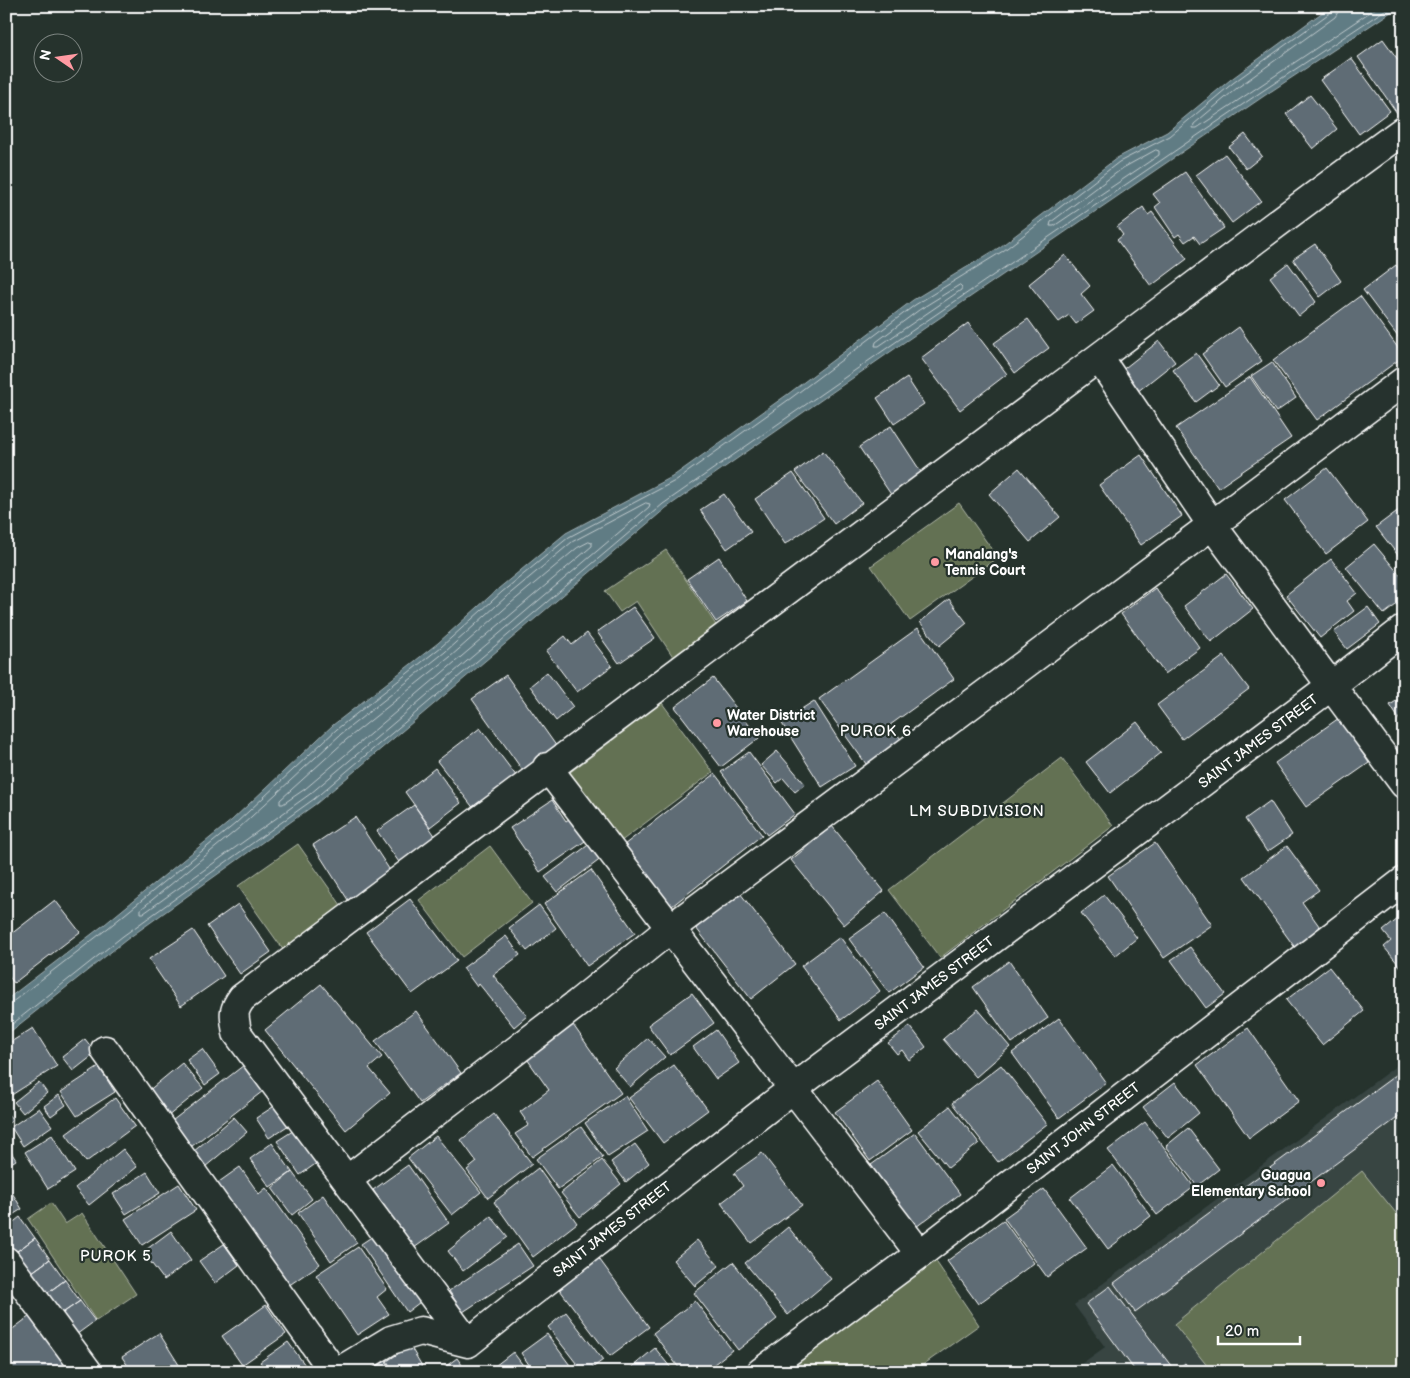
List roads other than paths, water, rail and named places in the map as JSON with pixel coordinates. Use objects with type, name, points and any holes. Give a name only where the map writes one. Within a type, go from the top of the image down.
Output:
[{"type":"street","points":[[468,1343],[237,1032],[234,1014],[236,1006],[242,998],[547,767],[1404,130]]},
{"type":"street","points":[[1099,358],[1212,525],[1404,784]]},
{"type":"street","points":[[347,1180],[578,1003],[671,928],[1404,381]]},
{"type":"street","name":"SAINT JAMES STREET","points":[[468,1343],[794,1088],[1331,686],[1404,629]]},
{"type":"street","points":[[547,767],[920,1254]]},
{"type":"street","name":"SAINT JOHN STREET","points":[[761,1372],[920,1254],[1404,881]]},
{"type":"street","points":[[105,1050],[334,1372]]},
{"type":"street","points":[[6,1262],[88,1372]]},
{"type":"street","points":[[338,1372],[391,1340],[420,1331],[468,1343]]},
{"type":"water","points":[[1331,6],[1400,6],[1264,96],[666,508],[317,803],[126,940],[6,1035],[6,1000],[105,924],[232,820],[333,725],[438,643],[498,589],[566,533],[672,477],[788,394],[913,300],[1000,247],[1117,158],[1167,132],[1230,80]]},
{"type":"place","name":"Manalang's Tennis Court","points":[[935,562]]},
{"type":"place","name":"Water District Warehouse","points":[[717,723]]},
{"type":"place","name":"Guagua Elementary School","points":[[1321,1183]]},
{"type":"district","name":"PUROK 6","points":[[876,731]]},
{"type":"district","name":"LM SUBDIVISION","points":[[977,811]]},
{"type":"district","name":"PUROK 5","points":[[116,1256]]}]
